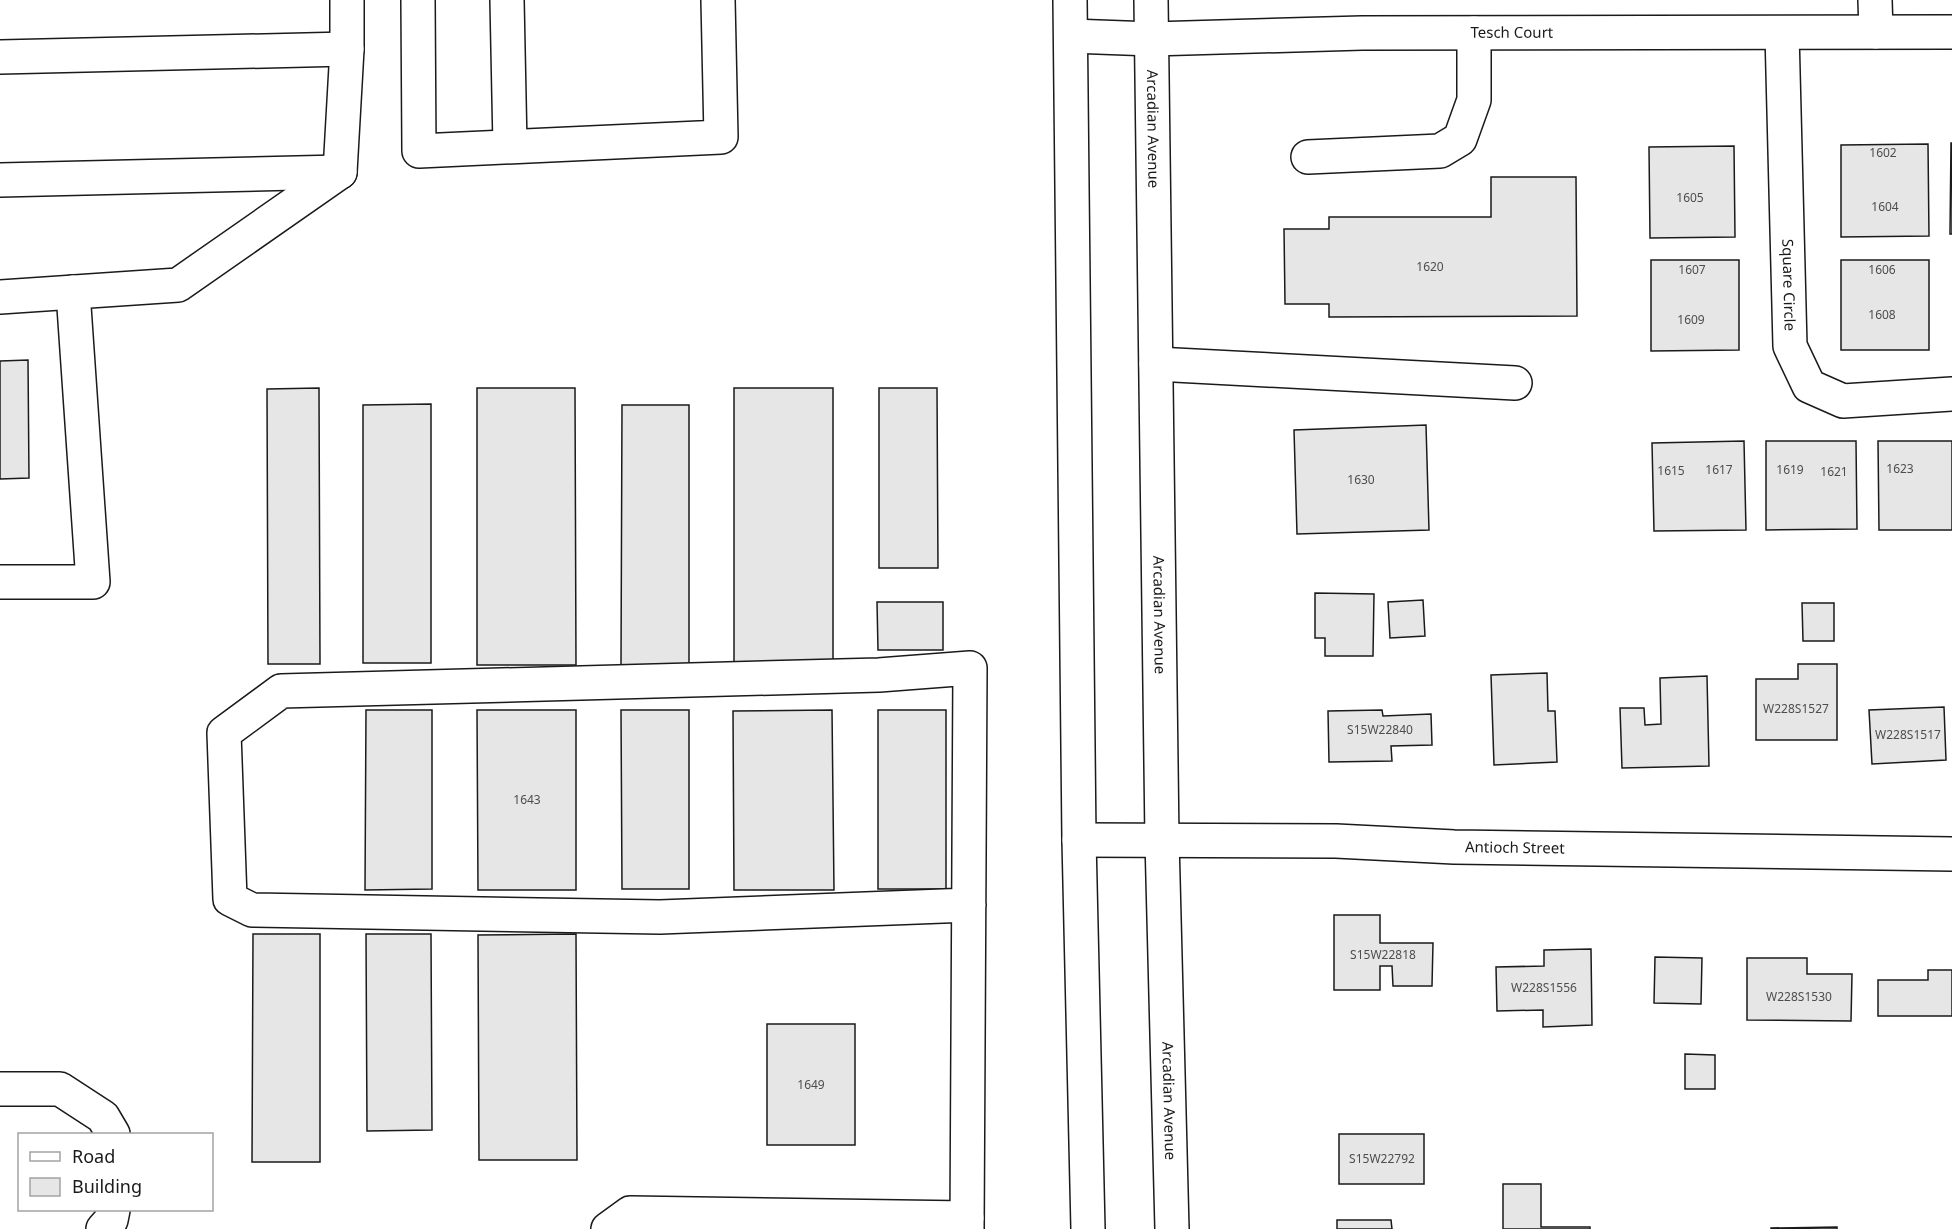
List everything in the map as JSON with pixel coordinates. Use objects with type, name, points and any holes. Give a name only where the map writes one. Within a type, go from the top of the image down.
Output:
[{"type":"main road","points":[[340,172],[347,49],[347,0]]},
{"type":"main road","points":[[418,0],[419,151],[721,137],[718,0]]},
{"type":"main road","points":[[507,0],[510,146]]},
{"type":"main road","points":[[1070,0],[1079,840],[1088,1229]]},
{"type":"main road","name":"Arcadian Avenue","points":[[1151,0],[1161,840],[1172,1229]]},
{"type":"main road","points":[[1875,0],[1876,32]]},
{"type":"main road","name":"Tesch Court","points":[[1071,36],[1152,39],[1362,33],[1952,32]]},
{"type":"main road","points":[[1308,157],[1440,151],[1460,139],[1474,100],[1474,33]]},
{"type":"main road","name":"Square Circle","points":[[1782,33],[1790,346],[1809,386],[1843,401],[1952,394]]},
{"type":"main road","points":[[0,57],[347,49]]},
{"type":"main road","points":[[0,180],[340,172]]},
{"type":"main road","points":[[0,297],[178,285],[340,172]]},
{"type":"main road","points":[[0,582],[93,582],[73,292]]},
{"type":"main road","points":[[1156,364],[1515,383]]},
{"type":"main road","points":[[608,1229],[630,1213],[967,1224],[969,906],[970,668],[879,675],[281,691],[225,733],[230,899],[252,910],[660,917],[969,906]]},
{"type":"main road","name":"Antioch Street","points":[[1079,840],[1336,842],[1454,847],[1952,854]]},
{"type":"main road","points":[[0,1089],[60,1089],[104,1117],[112,1133]]},
{"type":"main road","points":[[103,1229],[111,1220],[113,1211]]},
{"type":"building","points":[[1951,143],[1952,234],[1950,234]]},
{"type":"building","points":[[1928,144],[1929,236],[1841,237],[1841,145]]},
{"type":"building","points":[[1734,146],[1735,237],[1650,238],[1649,147]]},
{"type":"building","points":[[1491,177],[1576,177],[1577,316],[1329,317],[1329,304],[1285,304],[1284,229],[1329,229],[1329,217],[1491,217]]},
{"type":"building","points":[[1651,260],[1739,260],[1739,350],[1651,351]]},
{"type":"building","points":[[1841,260],[1929,260],[1929,350],[1841,350]]},
{"type":"building","points":[[28,360],[29,478],[0,479],[0,361]]},
{"type":"building","points":[[319,388],[320,664],[268,664],[267,389]]},
{"type":"building","points":[[477,388],[575,388],[576,665],[477,665]]},
{"type":"building","points":[[734,388],[833,388],[833,666],[734,666]]},
{"type":"building","points":[[879,388],[937,388],[938,568],[879,568]]},
{"type":"building","points":[[431,404],[431,663],[363,663],[363,405]]},
{"type":"building","points":[[622,405],[689,405],[689,665],[621,665]]},
{"type":"building","points":[[1426,425],[1429,530],[1297,534],[1294,430]]},
{"type":"building","points":[[1744,441],[1746,530],[1654,531],[1652,443]]},
{"type":"building","points":[[1766,441],[1856,441],[1857,529],[1766,530]]},
{"type":"building","points":[[1878,441],[1952,441],[1952,530],[1879,530]]},
{"type":"building","points":[[1315,593],[1374,594],[1373,656],[1325,656],[1325,638],[1315,638]]},
{"type":"building","points":[[1423,600],[1425,636],[1390,638],[1388,602]]},
{"type":"building","points":[[877,602],[943,602],[943,650],[878,650]]},
{"type":"building","points":[[1802,603],[1834,603],[1834,641],[1803,641]]},
{"type":"building","points":[[1798,664],[1837,664],[1837,740],[1756,740],[1756,679],[1798,679]]},
{"type":"building","points":[[1547,673],[1548,711],[1555,711],[1557,762],[1494,765],[1491,675]]},
{"type":"building","points":[[1707,676],[1709,766],[1622,768],[1620,708],[1644,708],[1645,725],[1661,724],[1660,678]]},
{"type":"building","points":[[1944,707],[1946,760],[1872,764],[1869,710]]},
{"type":"building","points":[[366,710],[432,710],[432,889],[365,890]]},
{"type":"building","points":[[477,710],[576,710],[576,890],[478,890]]},
{"type":"building","points":[[621,710],[689,710],[689,889],[622,889]]},
{"type":"building","points":[[832,710],[834,890],[734,890],[733,711]]},
{"type":"building","points":[[878,710],[946,710],[946,889],[878,889]]},
{"type":"building","points":[[1382,710],[1383,716],[1431,714],[1432,745],[1391,746],[1392,761],[1329,762],[1328,711]]},
{"type":"building","points":[[1334,915],[1380,915],[1380,943],[1433,943],[1432,986],[1393,986],[1392,966],[1380,966],[1380,990],[1334,990]]},
{"type":"building","points":[[253,934],[320,934],[320,1162],[252,1162]]},
{"type":"building","points":[[366,934],[431,934],[432,1130],[367,1131]]},
{"type":"building","points":[[576,934],[577,1160],[479,1160],[478,935]]},
{"type":"building","points":[[1591,949],[1592,1025],[1543,1027],[1543,1010],[1497,1011],[1496,967],[1544,966],[1544,950]]},
{"type":"building","points":[[1655,957],[1702,958],[1701,1004],[1654,1003]]},
{"type":"building","points":[[1747,958],[1807,958],[1807,974],[1852,974],[1851,1021],[1747,1020]]},
{"type":"building","points":[[1928,970],[1952,970],[1952,1016],[1878,1016],[1878,980],[1928,980]]},
{"type":"building","points":[[767,1024],[855,1024],[855,1145],[767,1145]]},
{"type":"building","points":[[1685,1054],[1715,1055],[1715,1089],[1685,1089]]},
{"type":"building","points":[[1339,1134],[1424,1134],[1424,1184],[1339,1184]]},
{"type":"building","points":[[1503,1184],[1541,1184],[1541,1227],[1590,1227],[1590,1229],[1503,1229]]},
{"type":"building","points":[[1337,1220],[1391,1220],[1392,1229],[1337,1229]]},
{"type":"building","points":[[1837,1227],[1837,1229],[1771,1229],[1771,1228]]}]
